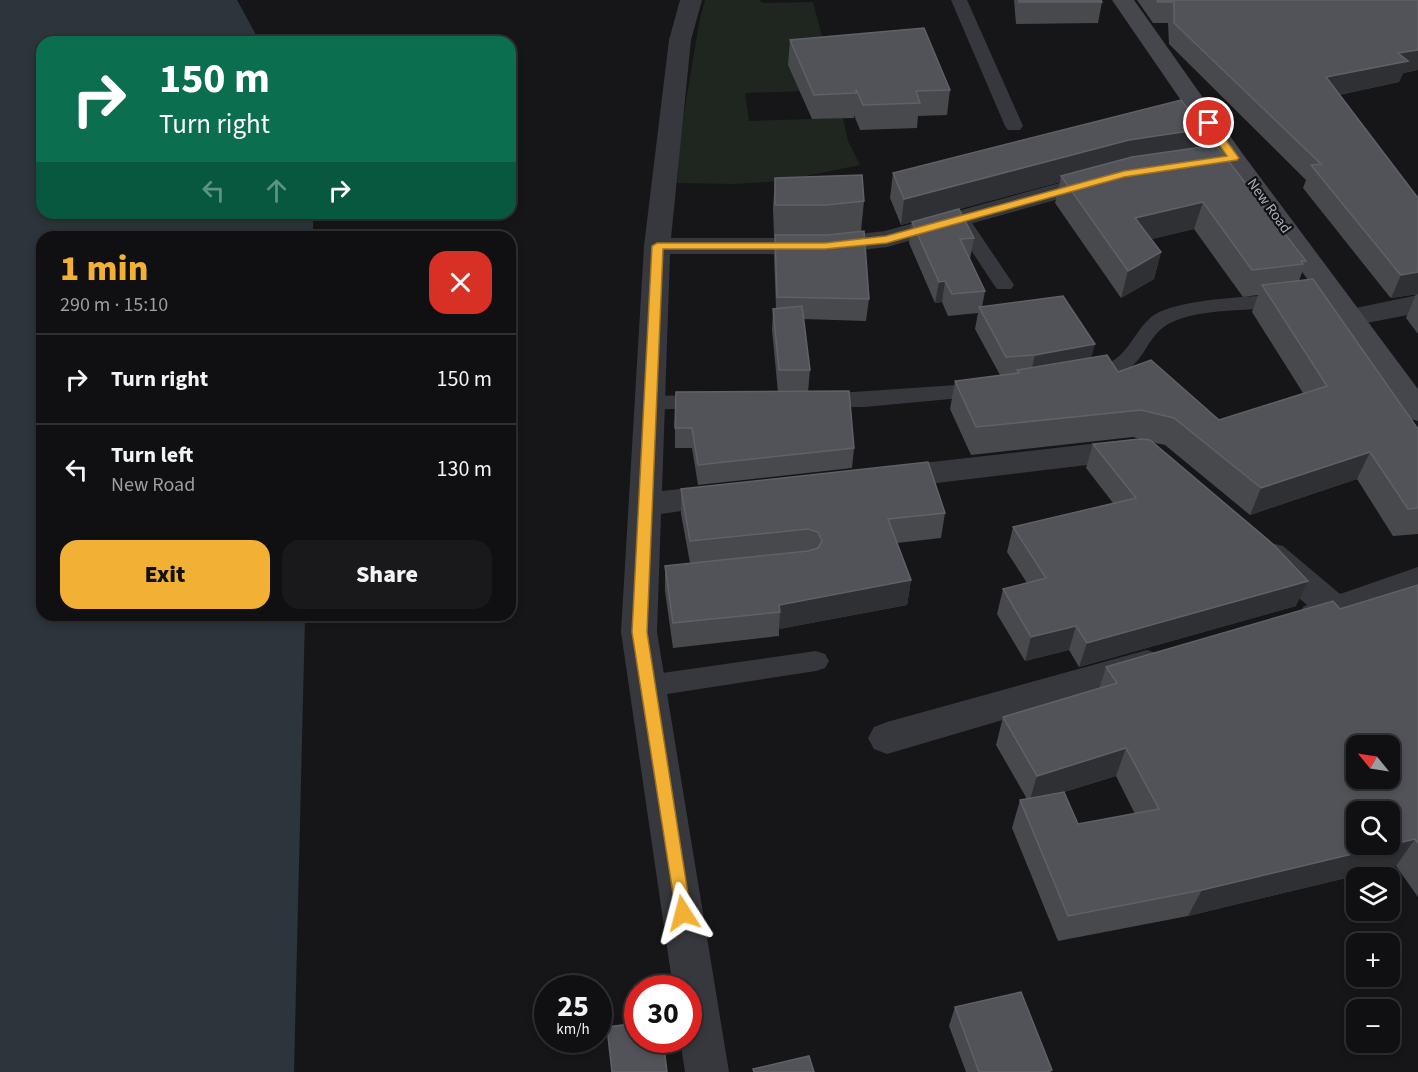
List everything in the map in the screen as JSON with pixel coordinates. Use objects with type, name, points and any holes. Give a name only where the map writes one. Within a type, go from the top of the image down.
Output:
[{"type":"street","points":[[692,0],[680,39],[657,246],[644,504],[653,581],[639,632],[707,1072]]},
{"type":"street","name":"New Road","points":[[1123,0],[1222,159],[1334,294],[1418,411]]},
{"type":"street","points":[[657,246],[825,246],[887,239],[1124,174]]},
{"type":"street","points":[[1351,317],[1418,304]]},
{"type":"street","points":[[858,481],[1132,450],[1153,455],[1162,463]]},
{"type":"street","points":[[644,504],[751,492]]},
{"type":"street","points":[[1245,533],[1336,610]]},
{"type":"street","points":[[1290,624],[1418,580]]},
{"type":"street","points":[[886,738],[1175,656]]},
{"type":"lane","points":[[959,0],[1014,126]]},
{"type":"lane","points":[[958,218],[1004,285]]},
{"type":"lane","points":[[1064,380],[1108,372],[1127,361],[1149,332],[1164,318],[1185,312],[1334,294]]},
{"type":"lane","points":[[792,401],[864,400],[1007,388]]},
{"type":"lane","points":[[649,403],[732,402]]},
{"type":"lane","points":[[648,686],[816,661]]},
{"type":"shaded area","points":[[0,0],[237,0],[257,36],[36,36],[36,219],[313,219],[313,231],[36,231],[36,621],[305,621],[294,1072],[0,1072]]},
{"type":"shaded area","points":[[705,0],[759,0],[762,3],[813,2],[836,90],[745,93],[749,121],[843,118],[848,141],[860,165],[781,181],[734,184],[677,183],[681,131]]},
{"type":"building","points":[[1019,0],[1101,0],[1102,2],[1019,2]]},
{"type":"building","points":[[1157,0],[1418,1],[1418,50],[1398,53],[1408,61],[1326,77],[1418,198],[1418,272],[1401,275],[1399,273],[1311,165],[1321,164],[1174,23],[1174,2],[1158,2]]},
{"type":"building","points":[[924,28],[950,90],[916,91],[920,103],[863,105],[856,89],[856,93],[814,95],[790,40]]},
{"type":"building","points":[[1181,100],[1203,129],[1129,140],[904,199],[893,173]]},
{"type":"building","points":[[1216,145],[1306,261],[1301,261],[1303,264],[1252,270],[1203,202],[1135,218],[1161,252],[1128,271],[1061,176],[1132,157]]},
{"type":"building","points":[[862,175],[864,201],[827,205],[775,205],[775,178]]},
{"type":"building","points":[[959,209],[974,238],[960,239],[985,291],[952,294],[945,281],[939,282],[912,222]]},
{"type":"building","points":[[864,231],[869,299],[777,297],[775,235],[827,235]]},
{"type":"building","points":[[1313,279],[1418,429],[1418,508],[1408,509],[1370,452],[1261,488],[1174,418],[1141,410],[976,427],[955,381],[1019,373],[1017,370],[1107,355],[1118,372],[1151,360],[1219,420],[1327,386],[1262,285]]},
{"type":"building","points":[[1063,296],[1095,344],[1035,355],[1006,357],[979,307]]},
{"type":"building","points":[[802,306],[810,370],[779,370],[773,309]]},
{"type":"building","points":[[849,391],[854,448],[698,465],[692,428],[675,428],[676,392]]},
{"type":"building","points":[[1150,440],[1274,545],[1308,581],[1087,643],[1076,626],[1031,637],[1003,589],[1046,578],[1013,527],[1136,498],[1093,444]]},
{"type":"building","points":[[928,462],[945,513],[888,519],[911,580],[779,605],[780,612],[673,623],[665,566],[808,551],[818,548],[822,541],[818,532],[808,529],[690,541],[681,489]]},
{"type":"building","points":[[1418,585],[1418,843],[1415,839],[1400,843],[1400,801],[1346,801],[1346,855],[1348,855],[1202,890],[1068,916],[1020,800],[1064,792],[1078,824],[1159,809],[1126,748],[1037,776],[1003,717],[1117,683],[1106,667],[1333,601],[1340,609]]},
{"type":"building","points":[[1021,992],[1052,1070],[1046,1072],[979,1072],[955,1007]]},
{"type":"building","points":[[624,1025],[624,1053],[665,1053],[667,1072],[612,1072],[610,1053],[612,1053],[612,1026]]},
{"type":"building","points":[[809,1056],[814,1072],[754,1072],[753,1069]]},
{"type":"route","points":[[683,913],[639,632],[657,246],[825,246],[887,239],[1124,174],[1233,158],[1209,123]]}]
